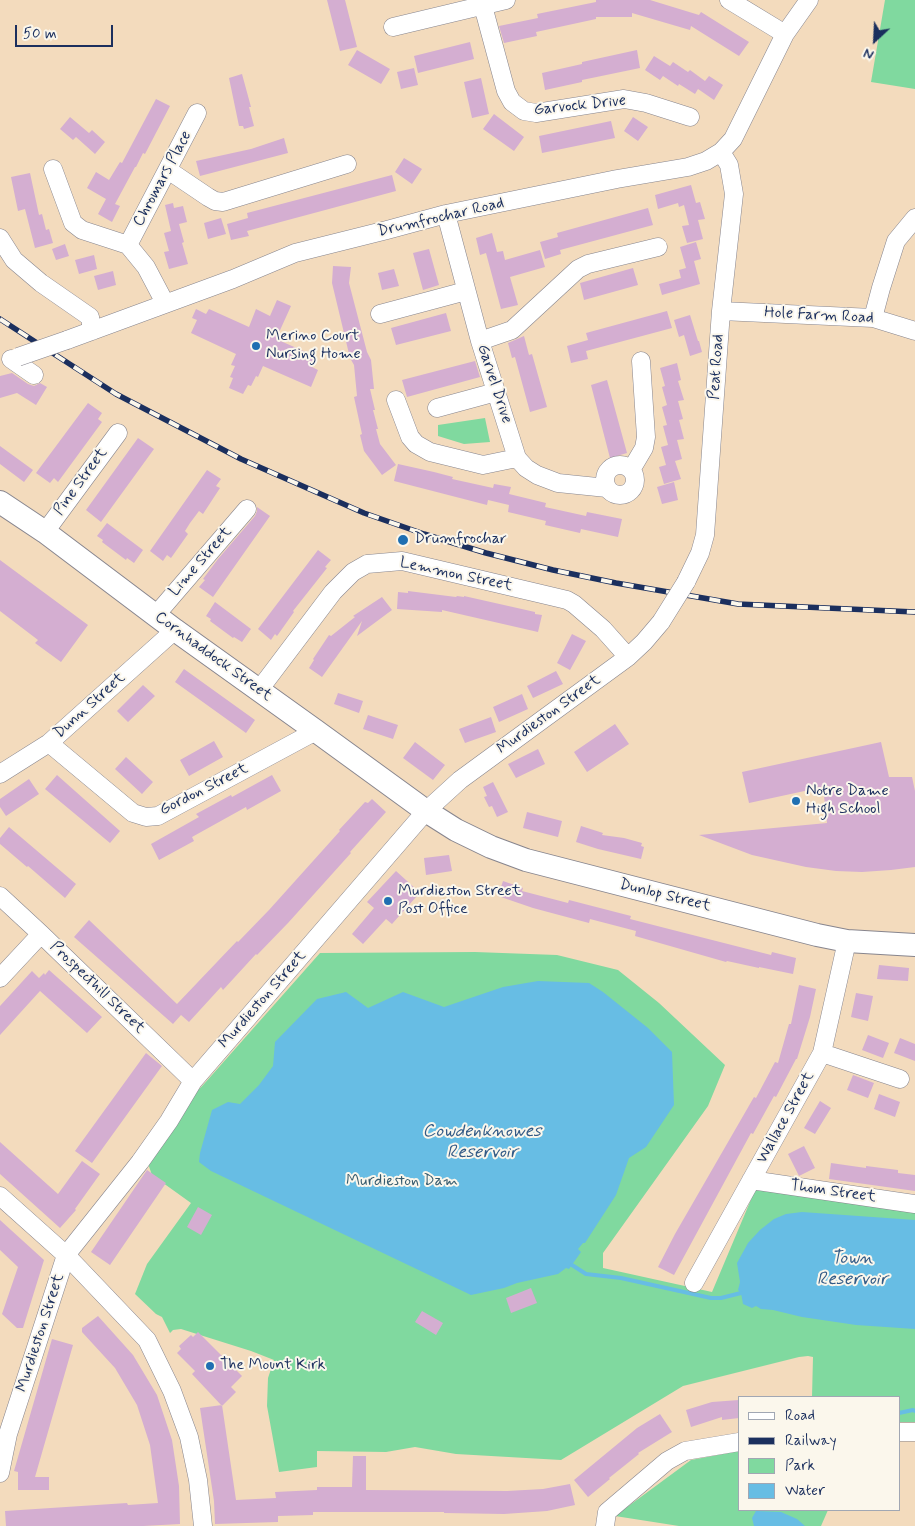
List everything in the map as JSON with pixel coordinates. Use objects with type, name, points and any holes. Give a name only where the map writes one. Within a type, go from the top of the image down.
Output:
[{"type":"main road","name":"Cornhaddock Street","points":[[0,502],[44,532],[155,616],[316,730],[426,811]]},
{"type":"main road","name":"Dunlop Street","points":[[426,811],[456,830],[491,847],[526,860],[817,935],[847,941],[915,944]]},
{"type":"street","points":[[393,27],[506,0]]},
{"type":"street","points":[[729,0],[785,34]]},
{"type":"street","name":"Drumfrochar Road","points":[[10,360],[233,279],[295,253],[446,214],[617,179],[688,167],[706,161],[721,152],[733,139],[785,34],[809,0]]},
{"type":"street","name":"Garvock Drive","points":[[483,6],[506,91],[512,102],[524,111],[536,113],[624,98],[646,102],[690,117]]},
{"type":"street","name":"Chromars Place","points":[[128,245],[197,114]]},
{"type":"street","name":"Peat Road","points":[[661,622],[686,582],[700,553],[705,535],[721,311],[734,194],[729,165],[721,152]]},
{"type":"street","points":[[168,170],[208,197],[223,202],[347,164]]},
{"type":"street","points":[[53,169],[73,224],[82,230],[128,245],[146,267],[165,303]]},
{"type":"street","name":"Garvel Drive","points":[[446,214],[480,341],[517,458]]},
{"type":"street","points":[[873,318],[896,241],[915,218]]},
{"type":"street","points":[[0,238],[14,260],[41,283],[90,318],[92,330]]},
{"type":"street","points":[[480,341],[512,330],[578,269],[588,264],[658,247]]},
{"type":"street","points":[[380,314],[466,290]]},
{"type":"street","name":"Hole Farm Road","points":[[721,311],[873,318],[915,331]]},
{"type":"street","points":[[10,360],[34,375]]},
{"type":"street","points":[[396,400],[410,436],[416,444],[430,452],[483,466],[517,458],[526,468],[537,475],[558,483],[607,488],[618,495],[622,495],[630,492],[632,489],[635,477],[631,470],[644,448],[646,437],[641,361]]},
{"type":"street","points":[[437,408],[496,392]]},
{"type":"street","name":"Pine Street","points":[[44,532],[118,433]]},
{"type":"street","name":"Lime Street","points":[[155,616],[247,509]]},
{"type":"street","name":"Lemmon Street","points":[[259,690],[333,592],[353,572],[367,564],[402,562],[567,600],[603,629],[628,657]]},
{"type":"street","name":"Murdieston Street","points":[[0,1473],[4,1430],[66,1255],[140,1162],[169,1121],[193,1081],[426,811],[460,780],[628,657],[661,622]]},
{"type":"street","name":"Dunn Street","points":[[0,774],[48,743],[175,630]]},
{"type":"street","name":"Gordon Street","points":[[48,743],[134,813],[146,817],[158,816],[316,730]]},
{"type":"street","name":"Prospecthill Street","points":[[0,896],[193,1081]]},
{"type":"street","points":[[0,978],[41,934]]},
{"type":"street","name":"Wallace Street","points":[[694,1283],[822,1053],[847,941]]},
{"type":"street","points":[[822,1053],[900,1079]]},
{"type":"street","name":"Thom Street","points":[[751,1180],[915,1204]]},
{"type":"street","points":[[0,1196],[66,1255],[146,1340],[172,1391],[189,1437],[198,1480],[203,1526]]},
{"type":"street","points":[[900,1432],[915,1432]]},
{"type":"street","points":[[605,1526],[604,1522],[607,1512],[667,1461],[685,1451],[738,1442]]},
{"type":"green space","points":[[885,0],[915,0],[915,89],[871,82]]},
{"type":"green space","points":[[485,418],[490,442],[464,444],[438,436],[438,425]]},
{"type":"green space","name":"Murdieston Dam","points":[[475,952],[557,955],[618,970],[659,1003],[725,1065],[708,1106],[603,1253],[603,1268],[712,1292],[755,1190],[915,1209],[915,1422],[900,1422],[900,1396],[812,1396],[813,1357],[808,1356],[683,1386],[561,1460],[456,1454],[415,1447],[386,1452],[317,1451],[317,1467],[279,1472],[267,1406],[268,1378],[274,1360],[181,1329],[173,1330],[170,1333],[162,1317],[156,1314],[135,1294],[147,1264],[191,1203],[152,1175],[145,1155],[169,1121],[320,953]]},
{"type":"green space","points":[[738,1451],[738,1511],[828,1511],[821,1526],[679,1526],[615,1516],[691,1460]]},
{"type":"water","name":"Cowdenknowes Reservoir","points":[[538,981],[589,983],[648,1028],[672,1052],[674,1105],[646,1147],[629,1158],[616,1195],[585,1243],[578,1249],[581,1252],[569,1269],[566,1268],[558,1274],[471,1295],[211,1171],[199,1162],[212,1110],[228,1102],[240,1104],[259,1085],[273,1066],[275,1042],[317,999],[346,992],[368,1008],[403,992],[444,1007],[503,987]]},
{"type":"water","name":"Town Reservoir","points":[[802,1212],[915,1220],[915,1329],[856,1325],[802,1317],[761,1309],[756,1306],[752,1308],[743,1304],[741,1293],[738,1290],[740,1282],[737,1263],[748,1243],[774,1219],[786,1214]]},
{"type":"water","points":[[756,1511],[781,1512],[797,1519],[805,1526],[754,1526],[752,1518]]},
{"type":"building","points":[[327,0],[345,0],[357,47],[340,51]]},
{"type":"building","points":[[596,0],[650,0],[699,15],[701,12],[749,42],[739,56],[691,26],[690,30],[632,13],[632,17],[596,17],[596,19],[536,32],[537,36],[504,43],[499,26],[538,18],[537,14],[596,2]]},
{"type":"building","points":[[470,42],[474,59],[418,73],[414,56]]},
{"type":"building","points":[[357,50],[390,69],[381,84],[348,65]]},
{"type":"building","points":[[637,50],[640,68],[545,90],[542,73]]},
{"type":"building","points":[[654,56],[670,66],[673,62],[688,72],[690,70],[705,81],[709,76],[723,85],[714,100],[698,89],[695,94],[663,76],[660,80],[645,70]]},
{"type":"building","points":[[414,68],[418,85],[401,89],[397,72]]},
{"type":"building","points":[[242,74],[254,126],[244,129],[243,126],[239,126],[229,78]]},
{"type":"building","points":[[481,78],[489,114],[472,118],[464,82]]},
{"type":"building","points":[[156,99],[170,106],[145,154],[143,153],[115,204],[120,206],[112,222],[98,214],[106,199],[87,188],[96,172],[109,180],[120,162],[122,163]]},
{"type":"building","points":[[494,114],[524,137],[514,151],[483,129]]},
{"type":"building","points":[[70,117],[89,133],[92,130],[105,142],[95,154],[76,137],[73,140],[60,129]]},
{"type":"building","points":[[633,117],[648,127],[638,141],[624,131]]},
{"type":"building","points":[[611,121],[615,138],[542,153],[539,136]]},
{"type":"building","points":[[284,138],[288,153],[200,176],[196,161],[251,149]]},
{"type":"building","points":[[404,158],[422,169],[412,184],[395,172]]},
{"type":"building","points":[[30,173],[39,215],[42,214],[46,230],[49,229],[53,243],[35,248],[25,209],[18,211],[11,177]]},
{"type":"building","points":[[392,175],[396,191],[247,231],[249,236],[231,240],[227,224],[248,218],[247,213]]},
{"type":"building","points":[[691,185],[696,203],[700,202],[705,219],[698,220],[703,239],[687,243],[682,226],[689,225],[684,205],[679,207],[678,203],[658,209],[655,195]]},
{"type":"building","points":[[173,203],[174,208],[183,206],[187,222],[179,224],[188,264],[169,269],[164,252],[169,251],[164,233],[171,231],[165,205]]},
{"type":"building","points":[[648,208],[653,225],[560,250],[561,254],[545,259],[540,242],[558,237],[557,233]]},
{"type":"building","points":[[221,218],[226,234],[208,239],[204,223]]},
{"type":"building","points":[[492,233],[497,252],[503,251],[505,260],[540,250],[545,267],[510,277],[518,305],[501,309],[486,253],[480,255],[476,238]]},
{"type":"building","points":[[696,242],[701,259],[694,261],[700,284],[662,295],[659,284],[681,278],[679,270],[686,268],[680,247]]},
{"type":"building","points":[[65,244],[69,256],[56,260],[52,249]]},
{"type":"building","points":[[429,249],[439,285],[423,290],[413,253]]},
{"type":"building","points":[[94,255],[97,269],[79,274],[75,260]]},
{"type":"building","points":[[333,266],[351,267],[349,283],[367,352],[371,360],[374,389],[370,389],[378,429],[376,429],[380,444],[396,465],[382,475],[364,451],[360,435],[362,434],[354,397],[357,396],[354,365],[350,358],[332,283]]},
{"type":"building","points":[[633,268],[638,285],[584,300],[580,283]]},
{"type":"building","points":[[394,269],[399,286],[382,290],[378,273]]},
{"type":"building","points":[[113,271],[116,285],[98,290],[94,276]]},
{"type":"building","name":"Merino Court Nursing Home","points":[[277,300],[291,306],[276,339],[317,357],[312,367],[318,370],[311,387],[263,366],[258,377],[256,376],[251,386],[248,385],[243,394],[229,388],[233,378],[230,377],[235,366],[231,365],[236,354],[191,333],[197,320],[192,318],[196,309],[206,314],[209,309],[249,327],[256,309],[270,316]]},
{"type":"building","points":[[667,311],[672,328],[586,351],[588,359],[571,363],[567,346],[588,340],[586,333]]},
{"type":"building","points":[[446,313],[451,331],[396,345],[391,328]]},
{"type":"building","points":[[690,315],[702,352],[690,356],[684,335],[679,337],[674,320]]},
{"type":"building","points":[[524,336],[529,355],[532,354],[547,407],[530,412],[515,357],[512,358],[508,343]]},
{"type":"building","points":[[475,361],[480,377],[407,397],[402,380]]},
{"type":"building","points":[[677,363],[681,380],[678,381],[684,400],[678,401],[683,419],[679,420],[684,439],[677,440],[682,459],[675,461],[681,479],[664,484],[659,467],[666,465],[661,447],[668,445],[663,426],[667,425],[662,407],[667,405],[662,387],[665,386],[660,368]]},
{"type":"building","points":[[12,373],[28,384],[34,386],[40,383],[47,387],[36,405],[17,393],[0,398],[0,376]]},
{"type":"building","points":[[607,380],[627,453],[610,458],[591,385]]},
{"type":"building","points":[[88,403],[102,413],[98,419],[102,422],[58,482],[54,478],[50,483],[36,473]]},
{"type":"building","points":[[138,438],[154,449],[101,522],[86,510]]},
{"type":"building","points":[[0,446],[33,470],[24,482],[0,464]]},
{"type":"building","points":[[398,464],[493,488],[494,484],[511,487],[509,494],[546,503],[545,507],[586,516],[587,512],[622,519],[618,537],[581,529],[580,533],[545,525],[546,521],[508,512],[509,505],[488,500],[487,505],[394,481]]},
{"type":"building","points":[[207,470],[221,479],[216,486],[220,488],[203,514],[199,511],[190,523],[185,531],[188,534],[171,558],[167,555],[163,561],[150,551]]},
{"type":"building","points":[[674,482],[678,500],[662,504],[657,487]]},
{"type":"building","points":[[257,507],[270,516],[213,597],[199,587],[218,559],[255,516]]},
{"type":"building","points":[[107,523],[143,550],[134,563],[127,558],[126,560],[97,536]]},
{"type":"building","points":[[318,550],[331,560],[325,567],[327,568],[293,611],[277,636],[275,634],[271,640],[258,629]]},
{"type":"building","points":[[0,560],[88,625],[61,662],[35,643],[38,640],[0,611]]},
{"type":"building","points":[[408,591],[456,597],[464,596],[535,612],[535,614],[542,615],[538,632],[442,610],[442,612],[397,609],[398,592],[408,593]]},
{"type":"building","points":[[382,597],[392,610],[357,636],[362,621],[322,677],[309,668],[329,635],[331,636],[355,617],[353,616]]},
{"type":"building","points":[[215,602],[251,629],[242,642],[233,638],[206,616]]},
{"type":"building","points":[[572,634],[586,641],[570,670],[557,663]]},
{"type":"building","points":[[184,669],[255,720],[246,733],[175,682]]},
{"type":"building","points":[[556,671],[563,684],[533,698],[527,686]]},
{"type":"building","points":[[143,685],[155,696],[128,722],[117,711]]},
{"type":"building","points":[[338,693],[363,701],[359,713],[334,704]]},
{"type":"building","points":[[522,694],[528,709],[499,722],[493,707]]},
{"type":"building","points":[[368,715],[398,725],[393,739],[363,729]]},
{"type":"building","points":[[491,717],[496,732],[465,743],[459,729]]},
{"type":"building","points":[[615,724],[629,744],[587,772],[574,752]]},
{"type":"building","points":[[214,741],[223,757],[189,776],[180,760]]},
{"type":"building","points":[[415,742],[445,765],[433,780],[403,758]]},
{"type":"building","points":[[881,742],[889,777],[912,777],[915,791],[915,867],[862,872],[806,867],[752,855],[699,835],[827,823],[823,787],[749,803],[742,772]]},
{"type":"building","points":[[538,749],[545,764],[516,778],[508,764]]},
{"type":"building","points":[[126,757],[153,782],[142,794],[115,769]]},
{"type":"building","points":[[57,775],[120,831],[110,843],[45,789]]},
{"type":"building","points":[[272,775],[281,791],[247,810],[246,807],[192,837],[194,841],[159,860],[151,844],[199,817],[196,814]]},
{"type":"building","points":[[29,779],[39,794],[6,816],[0,807],[0,799]]},
{"type":"building","points":[[493,782],[508,812],[497,817],[492,806],[489,807],[484,797],[487,796],[483,787]]},
{"type":"building","points":[[372,799],[386,812],[288,923],[223,990],[221,987],[189,1022],[181,1015],[173,1024],[74,937],[89,920],[177,1004],[269,910],[365,802],[368,803]]},
{"type":"building","points":[[527,812],[562,821],[558,837],[523,828]]},
{"type":"building","points":[[581,826],[603,833],[602,835],[642,843],[641,846],[644,847],[641,859],[576,842]]},
{"type":"building","points":[[9,827],[76,884],[65,898],[0,844],[0,838]]},
{"type":"building","points":[[449,855],[452,871],[426,875],[424,858]]},
{"type":"building","points":[[396,871],[417,890],[417,896],[392,924],[386,919],[363,944],[352,934],[374,908],[367,902]]},
{"type":"building","points":[[503,881],[523,888],[522,891],[568,903],[569,900],[631,916],[630,919],[771,955],[772,952],[796,958],[793,974],[726,962],[635,936],[636,931],[590,919],[589,923],[533,908],[498,896]]},
{"type":"building","points":[[879,965],[909,968],[908,981],[877,979]]},
{"type":"building","points":[[49,970],[102,1017],[87,1033],[40,991],[0,1035],[0,1006],[32,971],[39,978]]},
{"type":"building","points":[[799,985],[816,989],[810,1017],[797,1059],[753,1134],[751,1133],[674,1275],[658,1267],[754,1097],[756,1098],[775,1062],[778,1063],[789,1024],[791,1024]]},
{"type":"building","points":[[856,993],[873,996],[868,1021],[851,1017]]},
{"type":"building","points":[[868,1035],[889,1043],[883,1058],[862,1050]]},
{"type":"building","points":[[900,1038],[915,1044],[915,1061],[894,1053]]},
{"type":"building","points":[[146,1053],[162,1066],[92,1163],[75,1151]]},
{"type":"building","points":[[853,1075],[874,1083],[868,1098],[847,1090]]},
{"type":"building","points":[[879,1094],[900,1102],[895,1117],[874,1109]]},
{"type":"building","points":[[820,1101],[831,1108],[815,1134],[804,1128]]},
{"type":"building","points":[[0,1142],[58,1194],[82,1161],[100,1174],[76,1210],[60,1228],[0,1174]]},
{"type":"building","points":[[804,1146],[815,1168],[799,1176],[788,1154]]},
{"type":"building","points":[[831,1163],[898,1170],[898,1173],[915,1175],[915,1191],[829,1179]]},
{"type":"building","points":[[147,1170],[166,1183],[110,1265],[91,1252]]},
{"type":"building","points":[[198,1207],[212,1215],[201,1235],[187,1227]]},
{"type":"building","points":[[0,1220],[44,1260],[23,1328],[17,1328],[2,1314],[18,1267],[0,1250]]},
{"type":"building","points":[[531,1288],[537,1303],[511,1313],[506,1298]]},
{"type":"building","points":[[422,1311],[443,1323],[436,1335],[415,1322]]},
{"type":"building","points":[[98,1316],[133,1355],[157,1395],[172,1440],[179,1486],[180,1524],[143,1526],[6,1526],[5,1511],[127,1503],[128,1505],[158,1503],[150,1445],[137,1405],[115,1368],[82,1332],[82,1328]]},
{"type":"building","name":"The Mount Kirk","points":[[198,1332],[242,1376],[231,1387],[236,1392],[222,1406],[192,1374],[195,1371],[177,1353],[181,1349],[179,1346],[191,1335],[193,1337]]},
{"type":"building","points":[[52,1339],[73,1345],[35,1477],[49,1477],[49,1490],[18,1490],[18,1472],[14,1471]]},
{"type":"building","points":[[738,1400],[738,1418],[722,1420],[722,1417],[691,1427],[686,1410],[712,1402]]},
{"type":"building","points":[[222,1405],[236,1500],[276,1498],[275,1492],[317,1490],[317,1487],[352,1487],[353,1456],[366,1456],[366,1490],[507,1491],[543,1489],[570,1484],[575,1505],[547,1511],[504,1514],[313,1512],[313,1515],[278,1516],[278,1522],[215,1524],[214,1501],[200,1408]]},
{"type":"building","points":[[660,1414],[672,1432],[638,1453],[588,1497],[574,1480],[637,1428]]},
{"type":"waterway","points":[[572,1265],[586,1274],[621,1278],[711,1298],[721,1298],[741,1293]]},
{"type":"waterway","points":[[900,1413],[915,1411]]},
{"type":"railway","points":[[0,319],[116,394],[241,459],[364,513],[424,534],[486,553],[553,570],[738,604],[915,612]]},
{"type":"place","name":"Merino Court Nursing Home","points":[[256,346]]},
{"type":"place","name":"Drumfrochar","points":[[403,540]]},
{"type":"place","name":"Notre Dame High School","points":[[796,801]]},
{"type":"place","name":"Murdieston Street Post Office","points":[[388,901]]},
{"type":"place","name":"The Mount Kirk","points":[[210,1366]]}]
